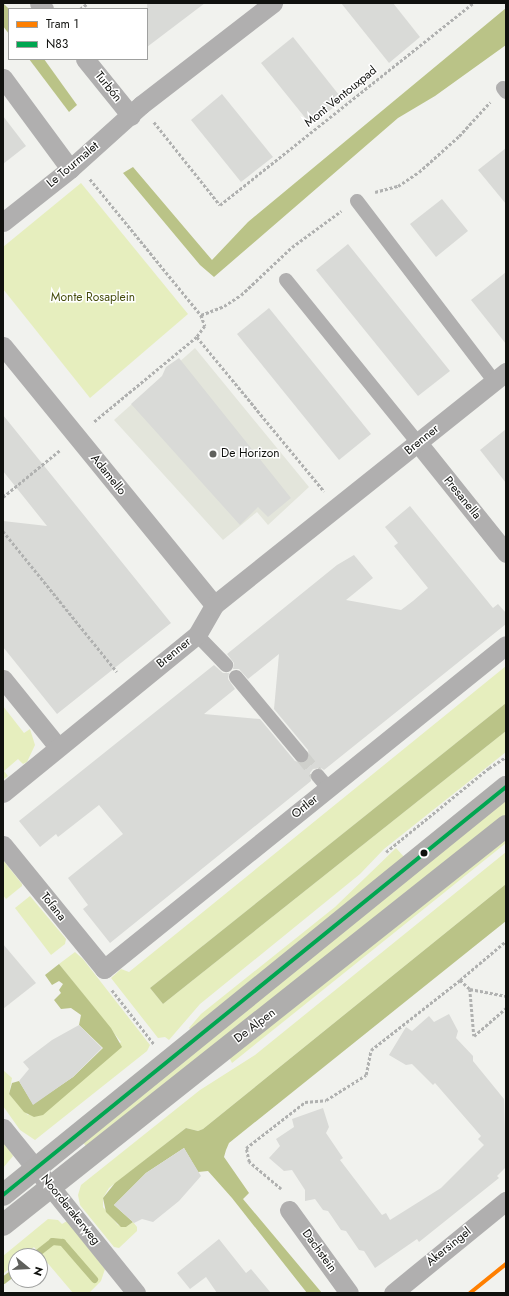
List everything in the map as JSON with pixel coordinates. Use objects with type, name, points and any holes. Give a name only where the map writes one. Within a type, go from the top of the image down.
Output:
[{"type":"main road","points":[[3,1195],[506,787]]},
{"type":"main road","name":"De Alpen","points":[[3,1225],[506,826]]},
{"type":"street","name":"Le Tourmalet","points":[[3,222],[74,166],[136,111],[273,3]]},
{"type":"street","name":"Turbón","points":[[86,60],[136,111]]},
{"type":"street","points":[[3,78],[74,166]]},
{"type":"street","points":[[357,201],[500,377]]},
{"type":"street","points":[[286,280],[418,443]]},
{"type":"street","name":"Adamello","points":[[3,346],[214,605]]},
{"type":"street","name":"Brenner","points":[[58,747],[197,635],[214,605],[338,508],[500,377]]},
{"type":"street","name":"Presanella","points":[[418,443],[506,553]]},
{"type":"street","points":[[197,635],[226,664]]},
{"type":"street","name":"Ortler","points":[[104,969],[323,782],[506,644]]},
{"type":"street","points":[[236,677],[301,755]]},
{"type":"street","points":[[3,679],[58,747],[3,794]]},
{"type":"street","name":"Tofana","points":[[3,846],[104,969]]},
{"type":"street","name":"Noorderakerweg","points":[[3,1128],[136,1293]]},
{"type":"street","name":"Akersingel","points":[[393,1293],[506,1201]]},
{"type":"street","name":"Dachstein","points":[[291,1212],[350,1293]]},
{"type":"path","name":"Mont Ventouxpad","points":[[136,111],[220,205],[473,3]]},
{"type":"path","points":[[3,498],[197,337],[205,326],[201,315],[74,166]]},
{"type":"path","points":[[197,337],[338,508]]},
{"type":"path","points":[[3,531],[130,689]]},
{"type":"path","points":[[291,1212],[300,1205],[249,1162],[246,1148],[305,1102],[326,1100],[366,1075],[371,1050],[460,980],[506,941]]},
{"type":"path","points":[[104,969],[110,987],[156,1046]]},
{"type":"path","points":[[460,980],[470,989],[506,996]]},
{"type":"path","points":[[470,989],[474,1036],[506,1008]]},
{"type":"shaded area","points":[[3,3],[8,8],[8,33],[3,26]]},
{"type":"shaded area","points":[[506,8],[506,45],[435,96],[398,118],[214,277],[200,265],[123,173],[133,167],[212,260],[248,222]]},
{"type":"shaded area","points":[[30,60],[45,60],[77,105],[69,112]]},
{"type":"shaded area","name":"De Horizon","points":[[195,348],[309,487],[268,525],[257,512],[223,540],[114,420]]},
{"type":"shaded area","points":[[506,703],[506,731],[163,1004],[150,988]]},
{"type":"shaded area","points":[[506,884],[506,921],[229,1143],[224,1157],[249,1193],[243,1199],[322,1293],[307,1293],[232,1198],[208,1171],[198,1172],[184,1148],[146,1173],[114,1205],[133,1222],[126,1227],[121,1227],[106,1212],[103,1198],[115,1183],[186,1128],[198,1131],[203,1129]]},
{"type":"shaded area","points":[[59,964],[111,1028],[122,1047],[43,1115],[34,1117],[24,1112],[9,1094],[12,1083],[19,1081],[33,1104],[73,1077],[103,1048],[79,1025],[81,1015],[71,1008],[61,1009],[54,1000],[61,993],[59,990],[63,984],[59,981],[52,985],[45,975]]},
{"type":"green space","name":"Monte Rosaplein","points":[[81,183],[188,314],[90,398],[3,289],[3,247]]},
{"type":"green space","points":[[506,666],[506,703],[150,988],[163,1004],[506,731],[506,752],[384,849],[360,874],[200,1004],[169,1040],[165,1037],[158,1038],[111,978],[121,969],[129,972]]},
{"type":"green space","points":[[3,706],[24,733],[30,729],[35,745],[27,762],[23,764],[18,759],[4,771],[8,776],[4,779],[3,777]]},
{"type":"green space","points":[[506,795],[506,816],[88,1149],[82,1141]]},
{"type":"green space","points":[[506,835],[506,843],[232,1063],[229,1057]]},
{"type":"green space","points":[[396,848],[405,858],[192,1031],[189,1028],[201,1014],[335,907]]},
{"type":"green space","points":[[506,852],[506,884],[203,1129],[198,1131],[186,1128],[109,1188],[103,1198],[103,1207],[118,1225],[126,1227],[133,1222],[137,1227],[137,1231],[119,1248],[114,1247],[80,1205],[78,1195],[81,1185],[200,1090],[255,1055]]},
{"type":"green space","points":[[3,860],[22,884],[22,886],[6,899],[3,895]]},
{"type":"green space","points":[[30,896],[66,939],[65,944],[51,955],[15,908]]},
{"type":"green space","points":[[75,952],[83,959],[150,1045],[147,1051],[35,1140],[20,1130],[3,1106],[3,1070],[12,1078],[9,1094],[28,1115],[121,1042],[59,964]]},
{"type":"green space","points":[[3,1138],[13,1156],[3,1168]]},
{"type":"green space","points":[[48,1219],[58,1220],[62,1224],[67,1221],[105,1269],[101,1281],[89,1293],[73,1293],[48,1264],[48,1248],[13,1248]]},
{"type":"green space","points":[[8,1252],[8,1270],[3,1274],[3,1256]]},
{"type":"building","points":[[147,3],[205,3],[148,46]]},
{"type":"building","points":[[341,3],[393,3],[420,37],[389,63]]},
{"type":"building","points":[[293,37],[343,100],[311,125],[261,63]]},
{"type":"building","points":[[222,94],[273,157],[241,182],[191,120]]},
{"type":"building","points":[[3,116],[26,146],[3,164]]},
{"type":"building","points":[[506,148],[506,204],[478,170]]},
{"type":"building","points":[[442,199],[468,231],[436,257],[410,224]]},
{"type":"building","points":[[348,244],[450,371],[418,396],[316,270]]},
{"type":"building","points":[[506,272],[506,344],[471,300]]},
{"type":"building","points":[[269,308],[371,434],[339,460],[237,334]]},
{"type":"building","points":[[179,358],[291,498],[268,517],[258,507],[240,525],[131,404],[162,376],[166,367]]},
{"type":"building","points":[[3,415],[171,623],[57,714],[3,647],[3,521],[47,526],[3,471]]},
{"type":"building","points":[[506,429],[506,483],[480,450]]},
{"type":"building","points":[[410,506],[493,608],[498,604],[506,613],[506,624],[324,770],[321,768],[313,769],[310,773],[311,781],[110,943],[83,909],[88,905],[68,878],[123,834],[99,805],[58,837],[56,834],[40,847],[19,821],[214,665],[223,673],[229,673],[228,679],[235,689],[204,714],[260,719],[295,761],[302,763],[306,762],[309,758],[308,750],[274,709],[279,654],[248,679],[239,669],[233,669],[234,663],[227,654],[337,565],[354,555],[373,578],[346,600],[401,610],[413,601],[428,588],[394,546],[398,543],[385,527]]},
{"type":"building","points":[[3,944],[36,983],[3,1009]]},
{"type":"building","points":[[449,1014],[458,1031],[456,1038],[473,1056],[473,1061],[504,1099],[506,1167],[497,1176],[499,1178],[419,1242],[417,1239],[375,1268],[364,1251],[359,1250],[346,1231],[341,1230],[328,1211],[323,1210],[315,1199],[305,1201],[305,1190],[292,1170],[284,1171],[269,1158],[280,1146],[276,1139],[294,1127],[292,1119],[323,1108],[329,1127],[326,1133],[343,1158],[340,1160],[382,1215],[386,1213],[390,1220],[441,1188],[484,1145],[478,1139],[481,1136],[435,1083],[433,1085],[412,1064],[406,1065],[389,1055],[406,1027],[412,1031],[429,1016],[434,1022]]},
{"type":"building","points":[[79,1025],[102,1048],[73,1077],[33,1105],[19,1081],[29,1069],[23,1062],[52,1040]]},
{"type":"building","points":[[184,1148],[201,1176],[179,1201],[153,1222],[142,1219],[134,1223],[114,1205],[146,1173]]},
{"type":"building","points":[[219,1239],[246,1273],[251,1269],[271,1293],[217,1293],[206,1277],[190,1289],[177,1273]]},
{"type":"waterway","points":[[43,1248],[52,1241],[62,1242],[94,1279]]},
{"type":"waterway","points":[[3,1280],[8,1276]]},
{"type":"tunnel","points":[[301,755],[318,776]]},
{"type":"tram line","name":"1","points":[[470,1293],[506,1264]]},
{"type":"transit line","name":"N83","points":[[3,1195],[506,787]]},
{"type":"place","name":"De Horizon","points":[[213,454]]}]
